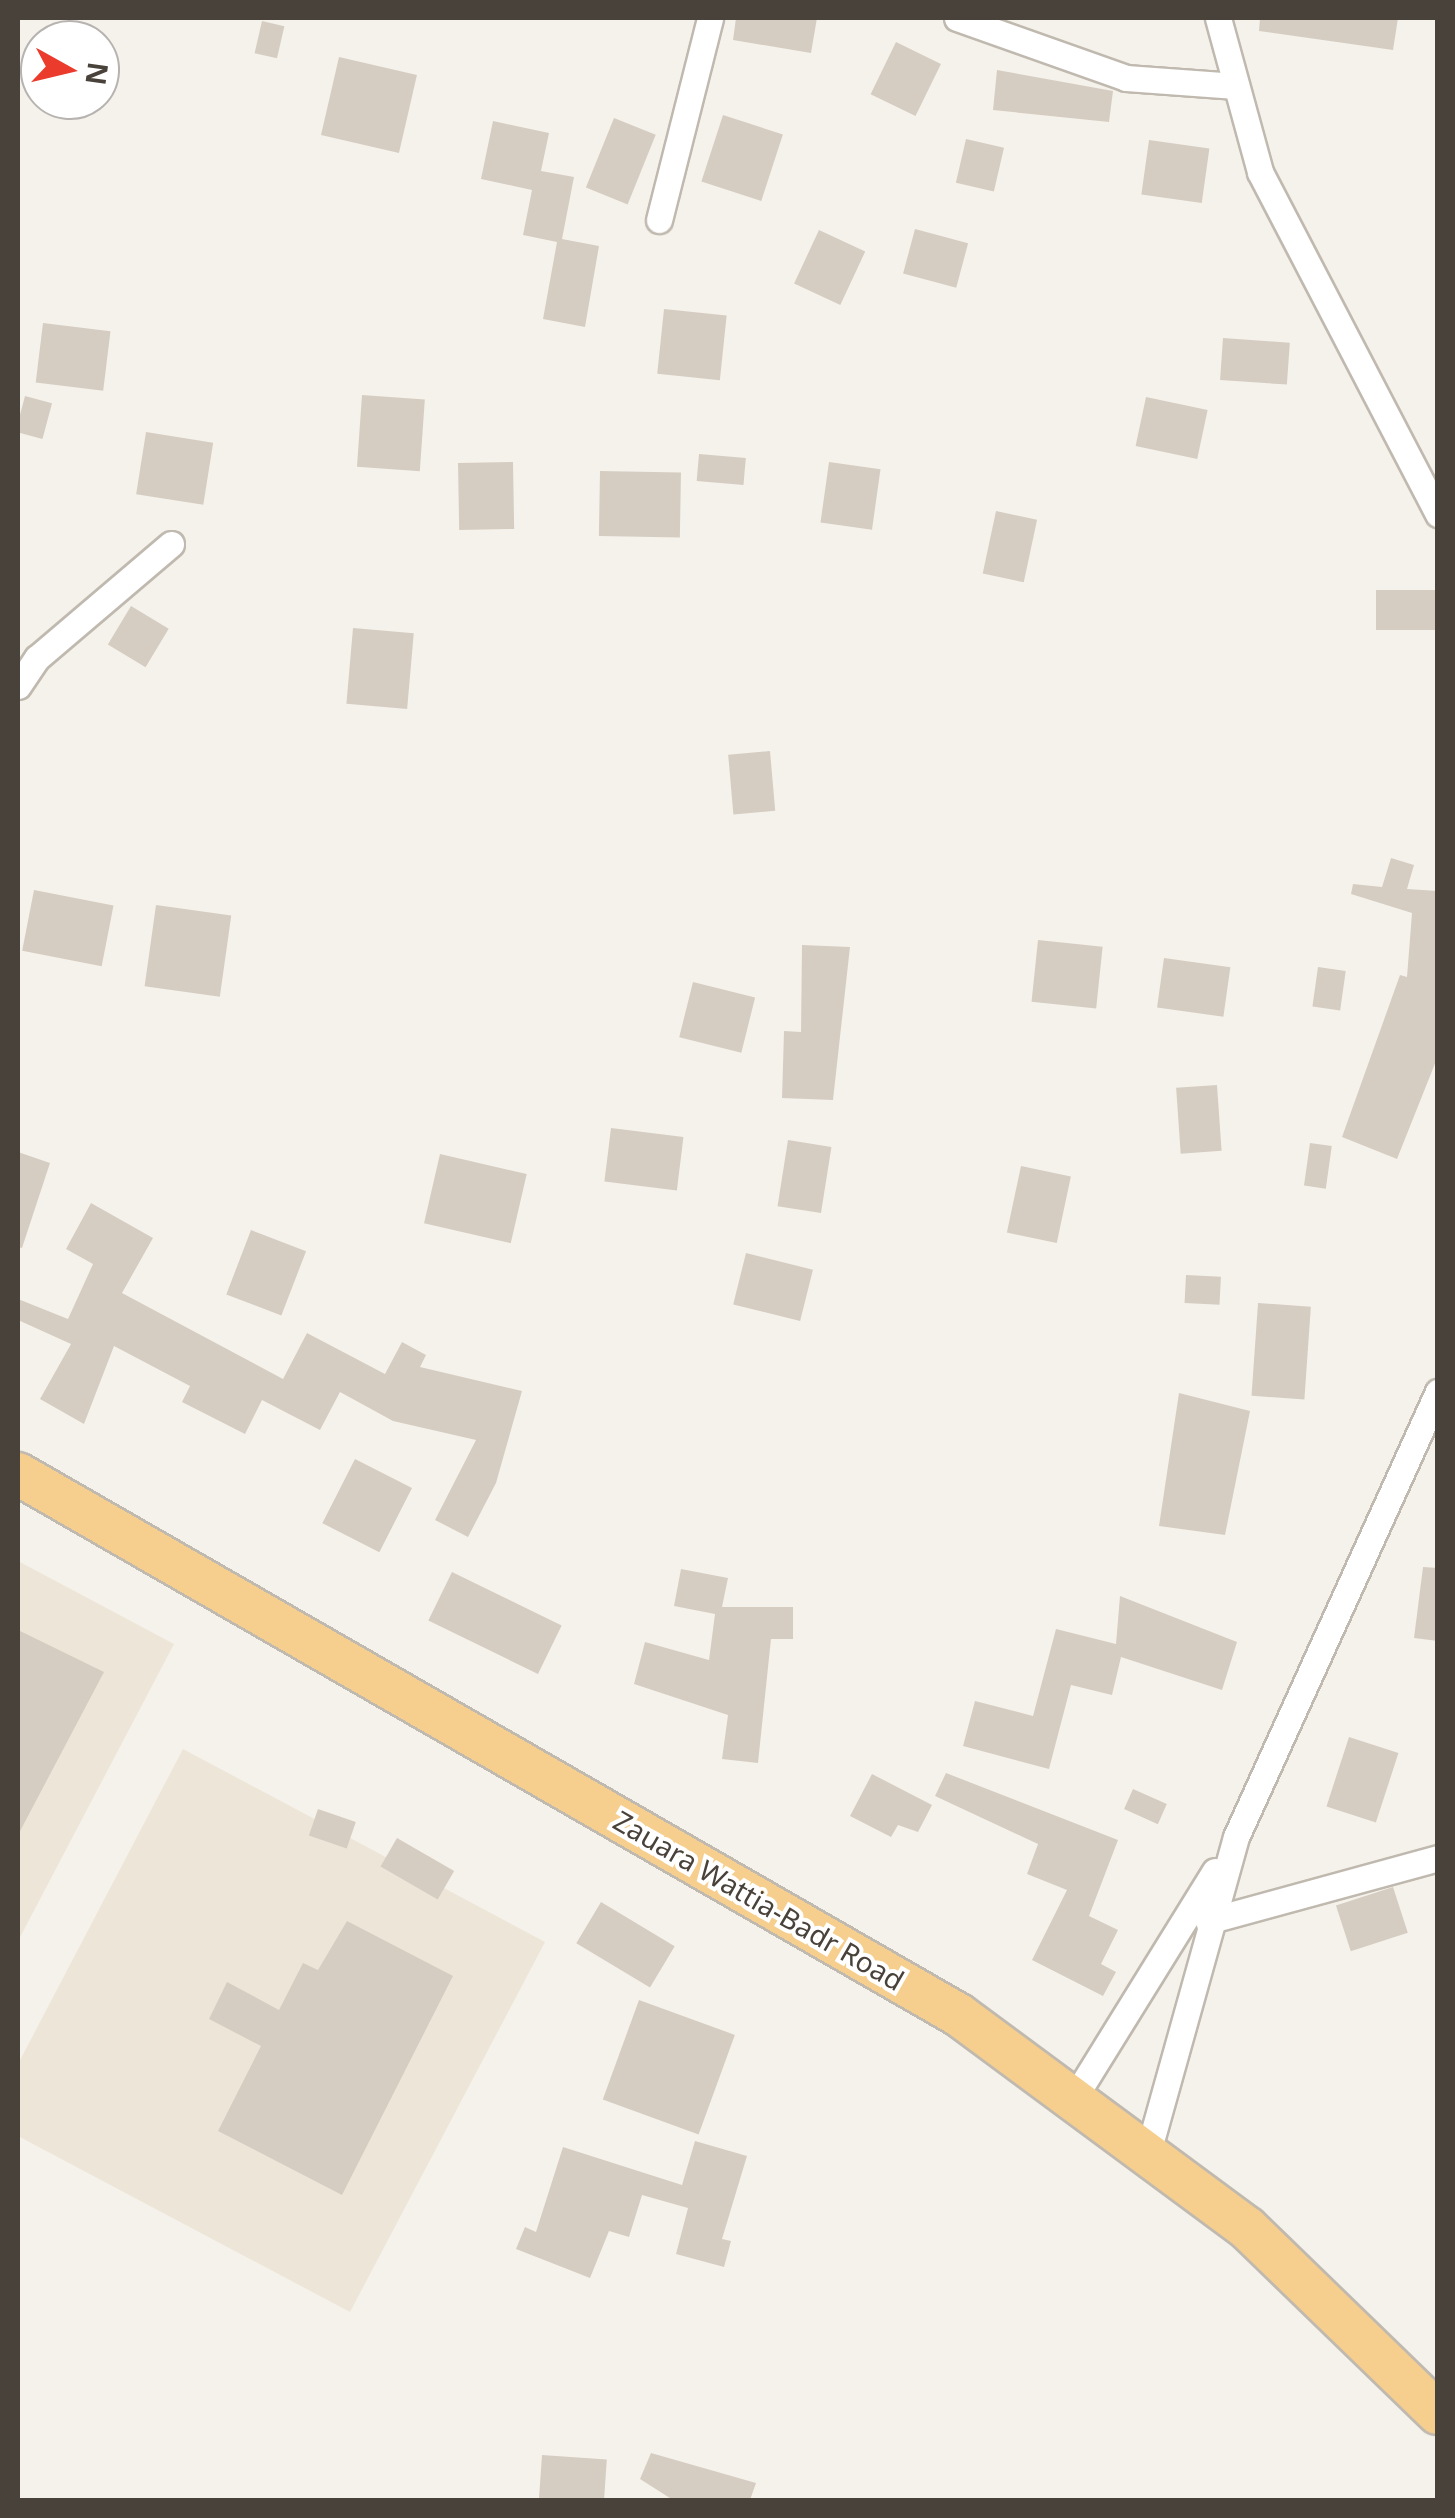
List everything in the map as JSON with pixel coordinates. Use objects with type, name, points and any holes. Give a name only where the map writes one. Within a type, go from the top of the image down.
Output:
[{"type":"highway","name":"Zauara Wattia-Badr Road","points":[[18,1474],[959,2016],[1247,2228],[1438,2413]]},
{"type":"street","points":[[658,220],[710,18]]},
{"type":"street","points":[[958,18],[1126,78],[1236,86]]},
{"type":"street","points":[[1218,18],[1260,172],[1438,514]]},
{"type":"street","points":[[18,686],[37,658],[171,544]]},
{"type":"street","points":[[1148,2152],[1208,1921],[1236,1837],[1438,1392]]},
{"type":"street","points":[[1074,2098],[1236,1837]]},
{"type":"street","points":[[1208,1921],[1438,1858]]},
{"type":"shaded area","points":[[18,1561],[174,1644],[18,1941]]},
{"type":"shaded area","points":[[183,1749],[545,1942],[350,2312],[18,2136],[18,2064]]},
{"type":"building","points":[[736,18],[817,18],[811,53],[733,40]]},
{"type":"building","points":[[1260,18],[1398,18],[1393,50],[1259,31]]},
{"type":"building","points":[[262,21],[284,26],[277,58],[255,53]]},
{"type":"building","points":[[896,42],[941,64],[916,116],[871,94]]},
{"type":"building","points":[[339,57],[417,75],[399,153],[321,135]]},
{"type":"building","points":[[997,70],[1113,91],[1109,122],[993,110]]},
{"type":"building","points":[[723,115],[783,134],[761,201],[701,182]]},
{"type":"building","points":[[614,118],[656,135],[628,204],[586,188]]},
{"type":"building","points":[[493,121],[549,133],[541,171],[574,177],[562,239],[599,246],[585,327],[543,319],[557,242],[523,235],[532,190],[481,179]]},
{"type":"building","points":[[966,139],[1004,148],[994,192],[956,183]]},
{"type":"building","points":[[1149,140],[1209,148],[1202,203],[1141,194]]},
{"type":"building","points":[[915,229],[968,243],[956,288],[903,273]]},
{"type":"building","points":[[819,230],[865,252],[840,305],[794,283]]},
{"type":"building","points":[[664,309],[727,316],[720,380],[657,374]]},
{"type":"building","points":[[43,323],[110,331],[103,391],[36,383]]},
{"type":"building","points":[[1223,338],[1290,343],[1287,385],[1220,380]]},
{"type":"building","points":[[362,395],[425,399],[420,471],[357,467]]},
{"type":"building","points":[[25,396],[52,403],[42,439],[18,432]]},
{"type":"building","points":[[1146,397],[1208,410],[1197,459],[1136,446]]},
{"type":"building","points":[[146,432],[213,443],[203,505],[136,494]]},
{"type":"building","points":[[699,454],[746,458],[743,485],[697,481]]},
{"type":"building","points":[[513,462],[514,529],[459,530],[458,463]]},
{"type":"building","points":[[829,462],[880,469],[872,530],[821,522]]},
{"type":"building","points":[[600,471],[681,472],[680,537],[599,536]]},
{"type":"building","points":[[996,511],[1037,520],[1024,582],[983,574]]},
{"type":"building","points":[[1376,590],[1438,590],[1438,630],[1376,630]]},
{"type":"building","points":[[131,606],[169,629],[146,667],[108,645]]},
{"type":"building","points":[[353,628],[414,633],[407,709],[346,704]]},
{"type":"building","points":[[770,751],[775,811],[733,814],[728,755]]},
{"type":"building","points":[[1391,858],[1414,865],[1407,889],[1438,891],[1438,1056],[1397,1159],[1342,1137],[1400,975],[1407,977],[1412,913],[1351,894],[1353,884],[1382,887]]},
{"type":"building","points":[[34,890],[114,905],[102,966],[22,951]]},
{"type":"building","points":[[156,905],[231,916],[220,997],[145,986]]},
{"type":"building","points":[[1038,940],[1103,947],[1096,1008],[1032,1002]]},
{"type":"building","points":[[802,945],[850,947],[833,1100],[782,1098],[784,1031],[801,1032]]},
{"type":"building","points":[[1164,958],[1230,967],[1223,1017],[1157,1008]]},
{"type":"building","points":[[1318,967],[1346,971],[1340,1011],[1312,1007]]},
{"type":"building","points":[[693,982],[755,997],[741,1053],[679,1037]]},
{"type":"building","points":[[1217,1085],[1222,1151],[1181,1154],[1176,1088]]},
{"type":"building","points":[[611,1128],[683,1137],[677,1190],[604,1182]]},
{"type":"building","points":[[788,1140],[831,1147],[821,1213],[778,1206]]},
{"type":"building","points":[[1310,1143],[1332,1146],[1326,1189],[1304,1186]]},
{"type":"building","points":[[18,1152],[50,1163],[22,1248],[18,1247]]},
{"type":"building","points":[[440,1154],[527,1174],[511,1243],[424,1223]]},
{"type":"building","points":[[1021,1166],[1071,1177],[1057,1243],[1007,1233]]},
{"type":"building","points":[[91,1203],[153,1238],[122,1293],[283,1379],[307,1333],[385,1374],[402,1342],[426,1355],[420,1367],[522,1391],[496,1483],[468,1537],[435,1520],[476,1440],[393,1421],[340,1392],[320,1430],[262,1400],[245,1434],[182,1402],[190,1386],[114,1346],[84,1424],[40,1399],[71,1344],[18,1320],[18,1299],[68,1319],[93,1264],[66,1249]]},
{"type":"building","points":[[251,1230],[306,1251],[281,1316],[226,1294]]},
{"type":"building","points":[[746,1253],[813,1270],[800,1321],[733,1304]]},
{"type":"building","points":[[1186,1275],[1221,1277],[1219,1305],[1185,1303]]},
{"type":"building","points":[[1258,1303],[1311,1307],[1304,1399],[1252,1396]]},
{"type":"building","points":[[1179,1393],[1250,1411],[1225,1535],[1159,1526]]},
{"type":"building","points":[[355,1459],[412,1488],[379,1552],[322,1523]]},
{"type":"building","points":[[1423,1567],[1438,1568],[1438,1641],[1414,1638]]},
{"type":"building","points":[[681,1569],[728,1578],[722,1607],[793,1607],[793,1639],[771,1639],[758,1763],[722,1759],[728,1715],[634,1684],[645,1642],[709,1660],[715,1614],[674,1606]]},
{"type":"building","points":[[452,1572],[562,1625],[538,1674],[428,1621]]},
{"type":"building","points":[[1120,1596],[1237,1642],[1222,1690],[1121,1657],[1112,1695],[1071,1685],[1049,1769],[963,1746],[975,1701],[1033,1716],[1056,1629],[1116,1644]]},
{"type":"building","points":[[18,1630],[104,1672],[18,1835]]},
{"type":"building","points":[[1349,1737],[1398,1753],[1376,1822],[1326,1806]]},
{"type":"building","points":[[946,1773],[1118,1840],[1089,1916],[1118,1930],[1101,1964],[1116,1972],[1103,1996],[1032,1960],[1067,1890],[1027,1874],[1038,1844],[935,1796]]},
{"type":"building","points":[[872,1774],[932,1805],[918,1832],[898,1825],[891,1837],[850,1816]]},
{"type":"building","points":[[1133,1789],[1167,1804],[1158,1824],[1124,1809]]},
{"type":"building","points":[[318,1809],[356,1822],[347,1848],[309,1835]]},
{"type":"building","points":[[397,1838],[454,1871],[438,1900],[380,1867]]},
{"type":"building","points":[[1393,1887],[1408,1933],[1351,1951],[1336,1906]]},
{"type":"building","points":[[601,1902],[675,1946],[650,1987],[576,1943]]},
{"type":"building","points":[[347,1921],[453,1976],[342,2195],[218,2131],[261,2046],[209,2019],[227,1982],[279,2010],[303,1963],[318,1970]]},
{"type":"building","points":[[639,2000],[735,2035],[699,2134],[603,2100]]},
{"type":"building","points":[[695,2141],[747,2156],[722,2239],[731,2241],[724,2267],[676,2254],[688,2208],[642,2195],[629,2237],[609,2231],[590,2278],[516,2249],[525,2227],[536,2232],[563,2147],[682,2185]]},
{"type":"building","points":[[651,2453],[756,2483],[750,2500],[673,2500],[640,2479]]},
{"type":"building","points":[[542,2455],[607,2460],[604,2500],[539,2500]]}]
